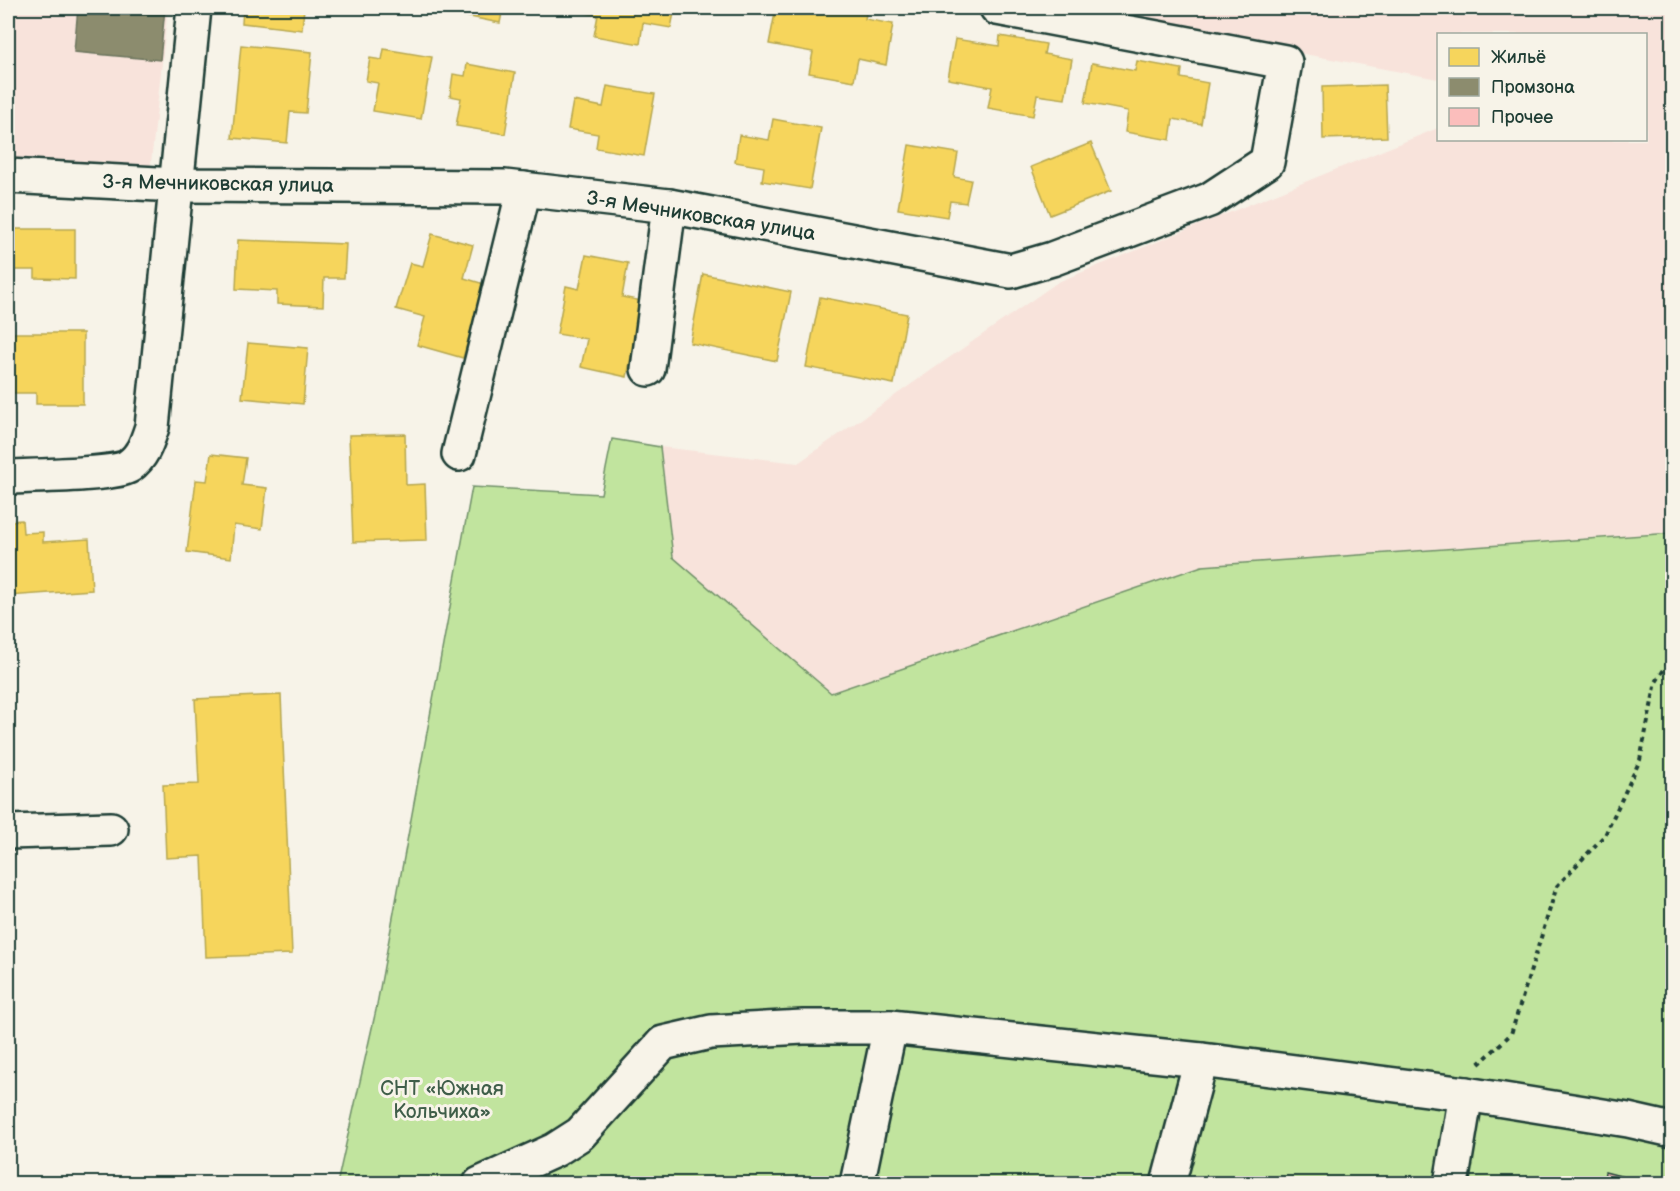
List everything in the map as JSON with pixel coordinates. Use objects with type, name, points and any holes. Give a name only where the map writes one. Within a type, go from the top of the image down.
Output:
[{"type":"street","points":[[8,477],[58,476],[127,468],[143,452],[152,427],[195,8]]},
{"type":"street","name":"3-я Мечниковская улица","points":[[8,176],[176,185],[524,189],[669,206],[1011,271],[1052,259],[1209,200],[1267,162],[1285,62],[997,8]]},
{"type":"street","points":[[459,454],[524,189]]},
{"type":"street","points":[[648,369],[669,206]]},
{"type":"street","points":[[8,832],[111,829]]},
{"type":"street","points":[[480,1184],[555,1150],[580,1134],[663,1043],[711,1032],[803,1027],[890,1028],[1201,1060],[1458,1093],[1628,1120],[1672,1130]]},
{"type":"street","points":[[857,1184],[890,1028]]},
{"type":"street","points":[[1168,1184],[1201,1060]]},
{"type":"street","points":[[1451,1184],[1458,1093]]},
{"type":"path","points":[[1458,1093],[1511,1034],[1557,886],[1605,835],[1640,760],[1656,682],[1672,657]]},
{"type":"shaded area","points":[[8,8],[168,8],[150,172],[8,162]]},
{"type":"shaded area","points":[[1060,8],[1672,8],[1672,533],[1202,566],[831,693],[673,557],[660,447],[798,463],[1058,282],[1437,128],[1437,141],[1647,141],[1647,33],[1437,33],[1437,79]]},
{"type":"green space","name":"СНТ «Южная Кольчиха»","points":[[612,439],[660,447],[673,557],[831,693],[1202,566],[1672,533],[1672,1183],[337,1184],[376,1010],[472,487],[601,494]]},
{"type":"building: Жильё","points":[[243,8],[304,8],[302,30],[242,23]]},
{"type":"building: Жильё","points":[[456,8],[503,8],[500,23],[455,14]]},
{"type":"building: Жильё","points":[[554,8],[675,8],[671,28],[643,23],[640,44],[594,36],[598,15]]},
{"type":"building: Жильё","points":[[776,8],[820,11],[820,8],[867,9],[865,19],[893,24],[886,65],[858,59],[854,81],[809,73],[813,52],[769,44]]},
{"type":"building: Жильё","points":[[1000,36],[1046,44],[1044,54],[1072,59],[1065,99],[1037,95],[1033,116],[988,108],[992,87],[948,79],[955,39],[999,46]]},
{"type":"building: Жильё","points":[[241,45],[312,52],[306,113],[290,112],[287,143],[232,138]]},
{"type":"building: Жильё","points":[[384,49],[432,57],[421,119],[373,111],[378,83],[366,81],[370,58],[382,60]]},
{"type":"building: Жильё","points":[[1137,61],[1182,69],[1181,78],[1208,83],[1201,124],[1173,119],[1170,140],[1125,132],[1128,111],[1085,103],[1092,63],[1135,71]]},
{"type":"building: Жильё","points":[[467,64],[515,73],[505,134],[456,126],[461,98],[450,96],[453,74],[465,76]]},
{"type":"building: Жильё","points":[[1385,85],[1387,137],[1323,139],[1322,87]]},
{"type":"building: Жильё","points":[[607,86],[655,94],[644,156],[596,148],[598,134],[568,129],[573,101],[603,107]]},
{"type":"building: Жильё","points":[[773,119],[821,128],[810,189],[762,181],[764,167],[735,162],[739,135],[769,140]]},
{"type":"building: Жильё","points":[[1091,143],[1111,191],[1050,215],[1031,167]]},
{"type":"building: Жильё","points":[[909,145],[958,153],[954,177],[971,180],[966,203],[950,201],[947,217],[898,209]]},
{"type":"building: Жильё","points":[[14,229],[75,229],[75,279],[35,278],[35,270],[14,270]]},
{"type":"building: Жильё","points":[[432,234],[473,245],[464,278],[484,284],[463,358],[417,345],[425,317],[396,309],[410,263],[423,266]]},
{"type":"building: Жильё","points":[[238,240],[346,244],[344,278],[324,278],[323,306],[277,304],[277,291],[236,289]]},
{"type":"building: Жильё","points":[[586,255],[628,263],[622,297],[642,301],[627,377],[581,367],[587,339],[557,334],[566,286],[579,289]]},
{"type":"building: Жильё","points":[[703,274],[791,292],[777,361],[690,343]]},
{"type":"building: Жильё","points":[[820,297],[907,314],[894,384],[806,367]]},
{"type":"building: Жильё","points":[[8,333],[83,333],[83,404],[36,404],[36,393],[8,393]]},
{"type":"building: Жильё","points":[[248,343],[308,348],[303,404],[242,398]]},
{"type":"building: Жильё","points":[[405,434],[406,485],[425,484],[427,540],[353,542],[349,435]]},
{"type":"building: Жильё","points":[[211,454],[246,458],[242,485],[267,488],[262,529],[234,525],[231,558],[187,552],[196,480],[207,481]]},
{"type":"building: Жильё","points":[[22,520],[23,533],[43,532],[43,542],[89,539],[92,590],[8,596],[8,521]]},
{"type":"building: Жильё","points":[[281,695],[292,954],[206,957],[202,856],[166,858],[163,785],[199,784],[195,699]]},
{"type":"building: Промзона","points":[[78,8],[165,8],[160,60],[74,52]]},
{"type":"building: Прочее","points":[[1605,1172],[1636,1180],[1635,1184],[1603,1184]]}]
